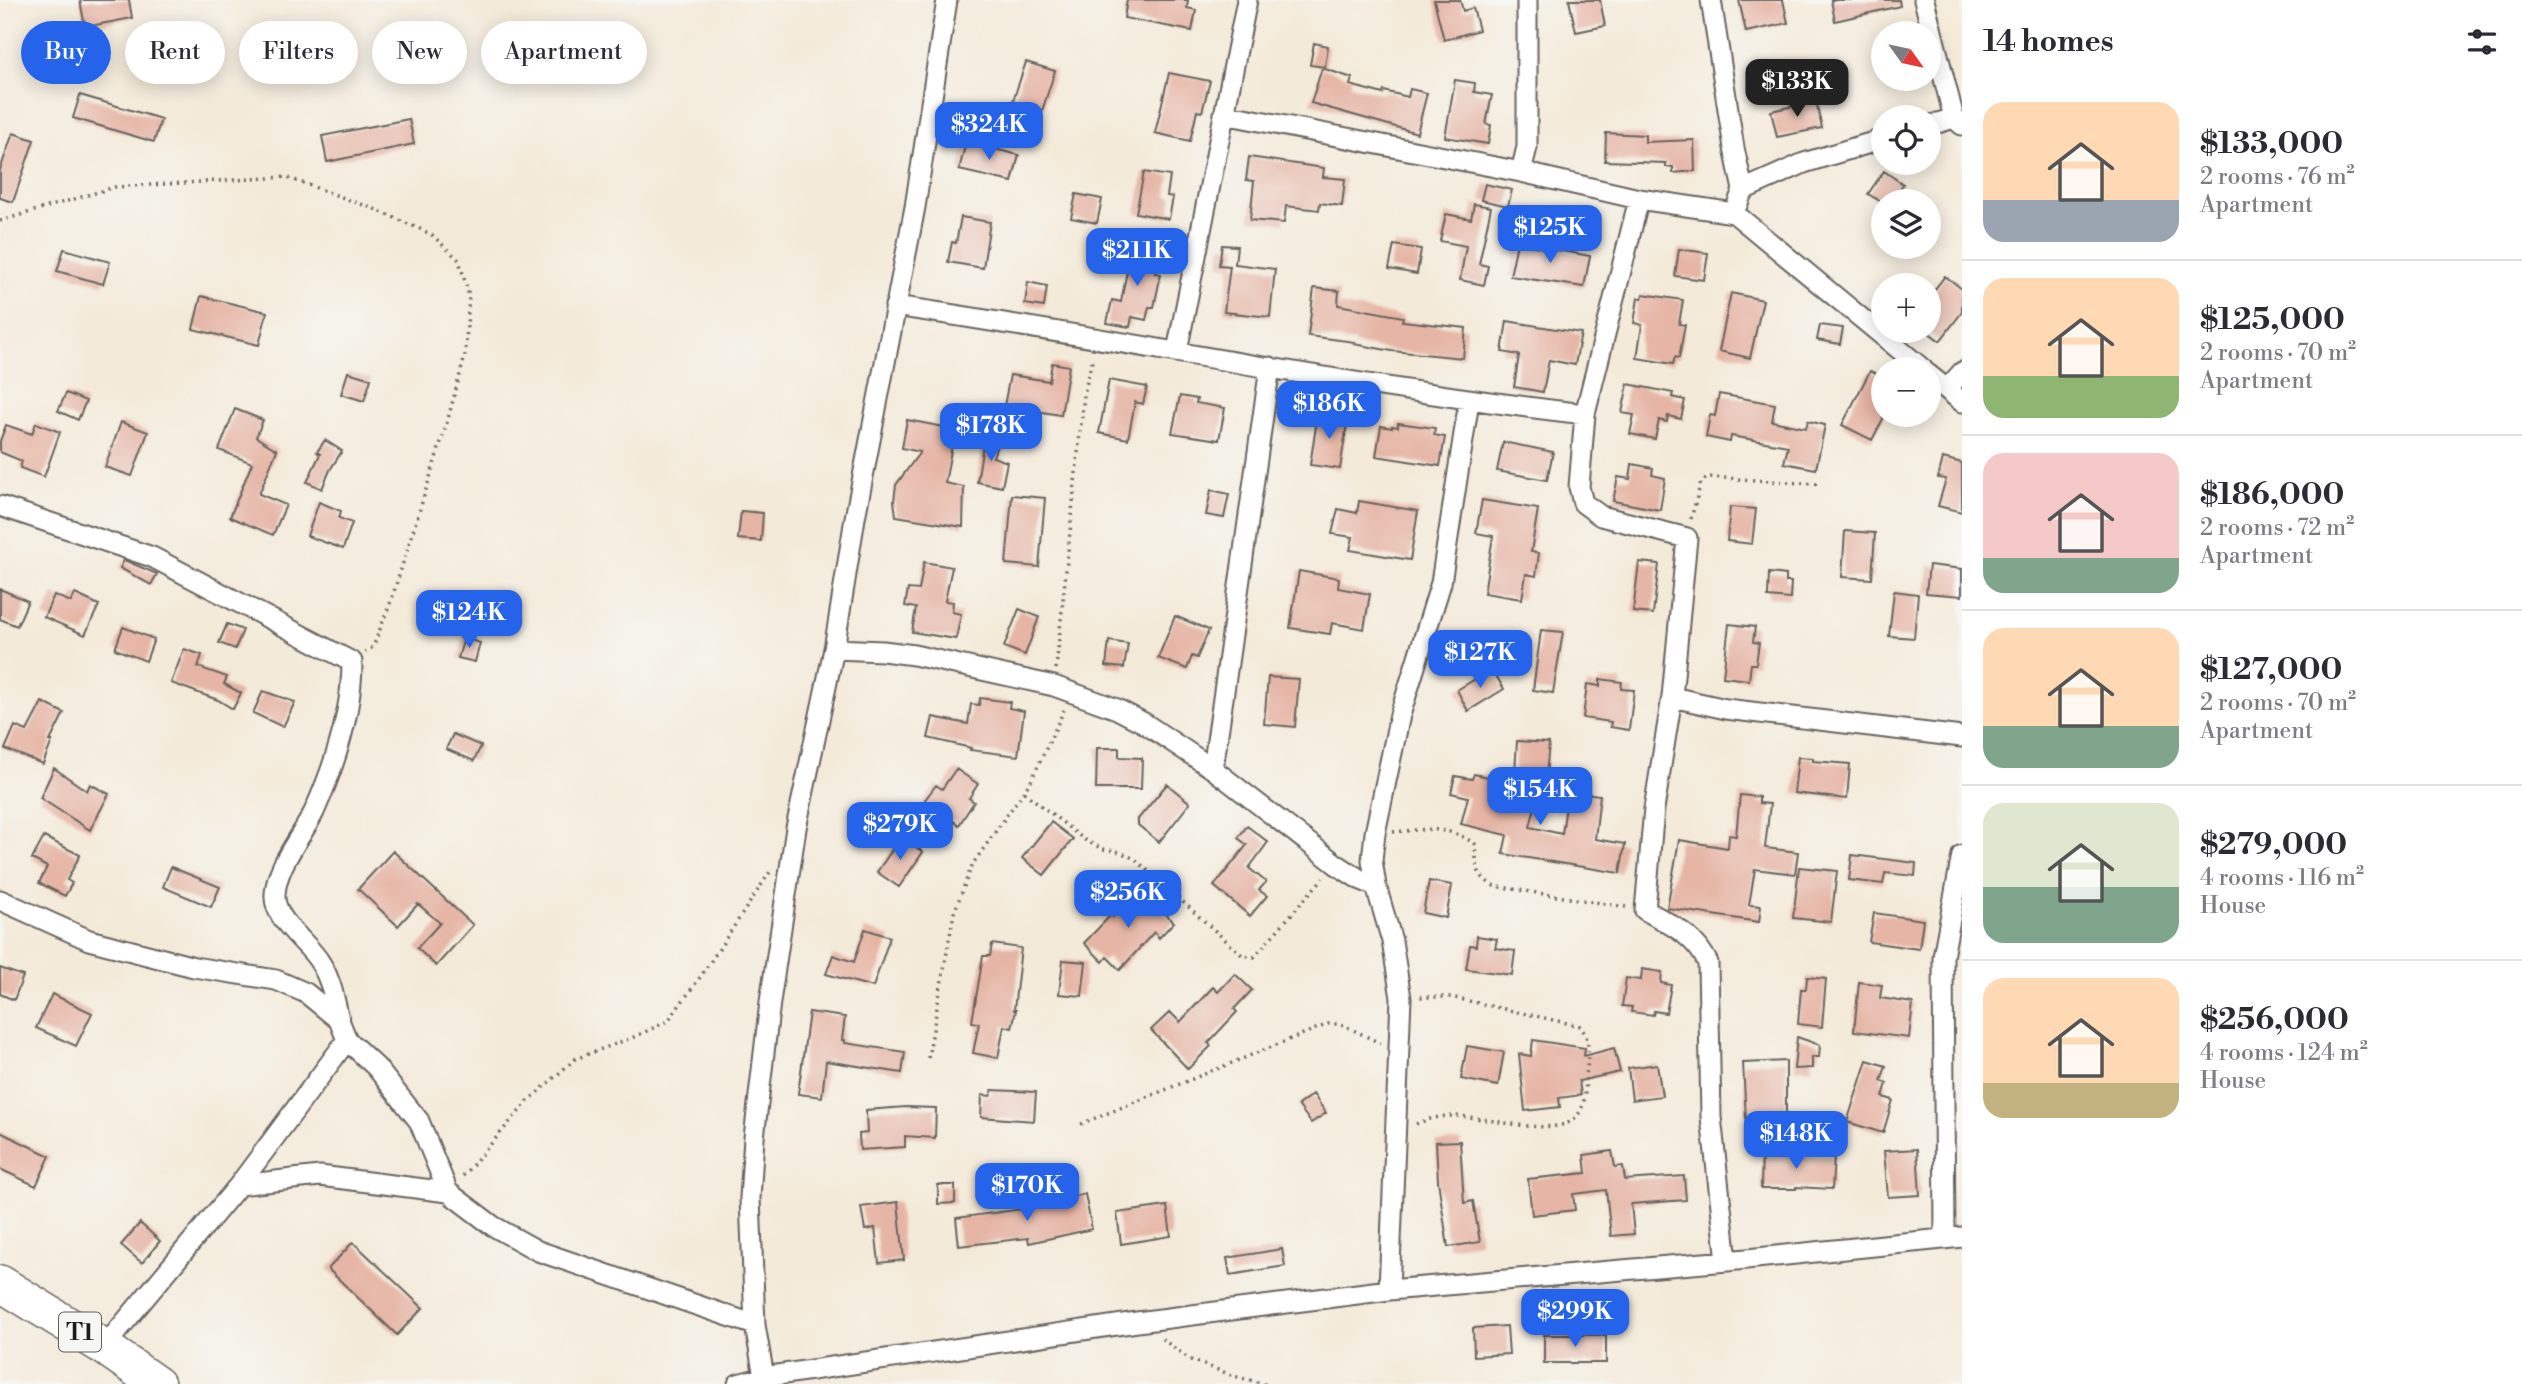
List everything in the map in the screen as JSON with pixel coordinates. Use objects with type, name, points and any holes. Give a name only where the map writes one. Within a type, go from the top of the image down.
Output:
[{"type":"highway","name":"T1","points":[[0,1283],[104,1347],[157,1384]]},
{"type":"street","points":[[764,1377],[755,1325],[750,1198],[755,1124],[769,1002],[796,828],[834,649],[855,518],[915,208],[947,0]]},
{"type":"street","points":[[1177,351],[1247,0]]},
{"type":"street","points":[[1521,172],[1527,147],[1527,0]]},
{"type":"street","points":[[1712,0],[1734,148],[1744,190],[1734,213]]},
{"type":"street","points":[[1924,0],[1958,122]]},
{"type":"street","points":[[1224,114],[1521,172],[1639,199],[1734,213],[1908,357]]},
{"type":"street","points":[[1744,190],[1804,163],[1871,143]]},
{"type":"street","points":[[1639,199],[1586,414],[1579,487],[1583,503],[1601,516],[1687,538],[1672,697],[1654,809],[1645,910],[1687,934],[1700,947],[1708,963],[1711,1117],[1727,1261]]},
{"type":"street","points":[[895,306],[1469,401],[1586,414]]},
{"type":"street","points":[[1213,769],[1270,367]]},
{"type":"street","points":[[1947,389],[1962,372]]},
{"type":"street","points":[[1941,384],[1962,402]]},
{"type":"street","points":[[1389,1290],[1402,998],[1392,941],[1376,886],[1372,860],[1375,833],[1400,715],[1441,583],[1469,401]]},
{"type":"street","points":[[0,506],[152,557],[352,662],[348,717],[313,813],[281,871],[274,897],[282,918],[323,965],[347,1040],[376,1067],[419,1121],[448,1192]]},
{"type":"street","points":[[834,649],[914,655],[1063,689],[1117,709],[1144,723],[1213,769],[1336,864],[1376,886]]},
{"type":"street","points":[[1672,697],[1726,709],[1962,737]]},
{"type":"street","points":[[738,1384],[764,1377],[1138,1322],[1389,1290],[1954,1238],[1942,957],[1962,855]]},
{"type":"street","points":[[0,900],[89,940],[194,967],[276,980],[306,993],[339,1020]]},
{"type":"street","points":[[104,1347],[239,1185],[347,1040]]},
{"type":"street","points":[[239,1185],[320,1176],[448,1192],[493,1226],[538,1251],[755,1325]]},
{"type":"path","points":[[0,221],[115,187],[286,177],[372,208],[431,234],[459,260],[469,296],[462,368],[391,601],[373,646],[352,662]]},
{"type":"path","points":[[928,1058],[954,913],[972,865],[1031,781],[1063,689],[1083,394],[1097,338]]},
{"type":"path","points":[[1687,538],[1698,489],[1701,482],[1709,477],[1817,484]]},
{"type":"path","points":[[1024,792],[1086,841],[1135,859],[1242,955],[1254,957],[1336,864]]},
{"type":"path","points":[[1375,833],[1452,831],[1475,844],[1477,869],[1483,880],[1494,886],[1645,910]]},
{"type":"path","points":[[448,1192],[529,1100],[575,1059],[668,1021],[773,868]]},
{"type":"path","points":[[1397,1131],[1430,1118],[1454,1116],[1556,1128],[1575,1119],[1583,1108],[1588,1055],[1588,1036],[1580,1026],[1451,997],[1402,998]]},
{"type":"path","points":[[1081,1124],[1328,1024],[1341,1024],[1401,1053]]},
{"type":"path","points":[[1138,1322],[1191,1360],[1265,1384]]},
{"type":"building","points":[[80,0],[129,0],[132,18],[111,22],[84,21]]},
{"type":"building","points":[[1127,0],[1188,0],[1187,8],[1196,10],[1192,31],[1124,18]]},
{"type":"building","points":[[1434,0],[1460,0],[1463,11],[1473,8],[1479,30],[1444,40]]},
{"type":"building","points":[[1569,0],[1600,0],[1605,26],[1576,32]]},
{"type":"building","points":[[1739,0],[1783,0],[1788,23],[1746,32]]},
{"type":"building","points":[[1831,0],[1899,0],[1900,6],[1835,21]]},
{"type":"building","points":[[1314,43],[1328,46],[1325,67],[1310,65]]},
{"type":"building","points":[[1026,62],[1055,71],[1042,111],[1013,101]]},
{"type":"building","points":[[1322,68],[1352,78],[1350,85],[1383,94],[1384,91],[1408,97],[1410,89],[1427,93],[1417,133],[1311,103]]},
{"type":"building","points":[[1169,73],[1210,81],[1202,112],[1197,111],[1190,141],[1155,133]]},
{"type":"building","points":[[1455,80],[1475,83],[1474,92],[1492,95],[1486,124],[1491,125],[1488,144],[1445,137]]},
{"type":"building","points":[[80,95],[161,119],[154,142],[73,118]]},
{"type":"building","points":[[1816,101],[1822,128],[1777,137],[1771,111]]},
{"type":"building","points":[[409,119],[414,144],[327,162],[322,136]]},
{"type":"building","points":[[13,133],[34,140],[13,202],[0,198],[0,170]]},
{"type":"building","points":[[1606,133],[1645,135],[1645,142],[1694,140],[1695,171],[1673,173],[1673,167],[1666,167],[1666,163],[1605,161]]},
{"type":"building","points":[[966,142],[1019,155],[1012,182],[959,170]]},
{"type":"building","points":[[1249,157],[1324,168],[1323,177],[1345,179],[1342,206],[1320,203],[1319,210],[1286,206],[1284,223],[1250,220],[1254,181],[1246,180]]},
{"type":"building","points":[[1144,172],[1170,176],[1167,196],[1173,197],[1169,219],[1136,213]]},
{"type":"building","points":[[1881,175],[1890,175],[1903,184],[1900,189],[1871,189]]},
{"type":"building","points":[[1485,184],[1512,190],[1508,206],[1481,200]]},
{"type":"building","points":[[1076,194],[1102,199],[1097,223],[1071,218]]},
{"type":"building","points":[[1474,204],[1491,207],[1479,264],[1488,266],[1484,285],[1460,280],[1466,246],[1440,241],[1446,214],[1471,219]]},
{"type":"building","points":[[961,217],[990,222],[983,268],[948,262],[952,242],[956,243]]},
{"type":"building","points":[[1517,243],[1590,256],[1584,287],[1510,276]]},
{"type":"building","points":[[1132,245],[1160,250],[1155,273],[1161,274],[1154,307],[1149,307],[1146,320],[1132,317],[1130,327],[1107,323],[1112,300],[1121,302]]},
{"type":"building","points":[[1222,245],[1237,246],[1235,264],[1275,269],[1270,317],[1224,312],[1230,266],[1219,265]]},
{"type":"building","points":[[1394,245],[1421,249],[1417,274],[1389,269]]},
{"type":"building","points":[[64,249],[110,262],[103,284],[57,271]]},
{"type":"building","points":[[1679,249],[1708,253],[1704,280],[1675,276]]},
{"type":"building","points":[[1945,276],[1962,289],[1962,312],[1941,340],[1941,281]]},
{"type":"building","points":[[1028,282],[1047,286],[1044,307],[1025,304]]},
{"type":"building","points":[[1314,288],[1339,291],[1338,305],[1403,317],[1402,321],[1466,328],[1463,358],[1392,351],[1354,344],[1355,342],[1308,336]]},
{"type":"building","points":[[1731,293],[1763,300],[1750,358],[1719,351]]},
{"type":"building","points":[[1643,294],[1683,300],[1679,324],[1685,325],[1679,358],[1675,357],[1673,364],[1637,358],[1642,325],[1634,323],[1638,298],[1642,299]]},
{"type":"building","points":[[201,296],[267,312],[259,345],[193,329]]},
{"type":"building","points":[[1507,321],[1581,333],[1575,365],[1549,360],[1543,392],[1514,387],[1519,355],[1502,352]]},
{"type":"building","points":[[1820,325],[1843,328],[1840,344],[1817,340]]},
{"type":"building","points":[[1052,363],[1069,366],[1061,415],[1004,406],[1010,375],[1049,381]]},
{"type":"building","points":[[1871,371],[1871,427],[1879,427],[1872,440],[1842,425]]},
{"type":"building","points":[[348,372],[371,379],[364,401],[341,394]]},
{"type":"building","points":[[1109,380],[1147,387],[1143,404],[1135,402],[1128,439],[1099,433]]},
{"type":"building","points":[[1628,384],[1673,393],[1672,397],[1685,400],[1681,419],[1668,416],[1667,422],[1659,420],[1655,439],[1630,434],[1634,415],[1622,413]]},
{"type":"building","points":[[66,393],[86,401],[78,420],[58,411]]},
{"type":"building","points":[[1719,394],[1775,404],[1772,421],[1806,428],[1808,421],[1825,425],[1816,469],[1784,463],[1788,446],[1731,436],[1730,442],[1706,437],[1710,415],[1715,416]]},
{"type":"building","points":[[1180,396],[1197,399],[1196,403],[1225,408],[1219,440],[1172,433]]},
{"type":"building","points":[[235,409],[263,420],[256,437],[277,450],[259,494],[286,505],[273,535],[230,517],[252,463],[219,450]]},
{"type":"building","points":[[1318,413],[1348,418],[1340,469],[1310,465]]},
{"type":"building","points":[[907,420],[955,429],[945,483],[964,487],[963,527],[896,516],[896,485],[920,452],[902,448]]},
{"type":"building","points":[[121,422],[148,432],[132,476],[105,467]]},
{"type":"building","points":[[36,423],[60,432],[44,477],[20,468],[22,461],[0,452],[0,441],[6,425],[32,434]]},
{"type":"building","points":[[1398,423],[1435,428],[1434,435],[1445,437],[1440,466],[1376,456],[1381,426],[1398,427]]},
{"type":"building","points":[[985,432],[1000,437],[993,457],[1007,462],[1002,487],[977,482]]},
{"type":"building","points":[[325,440],[342,451],[322,489],[307,482],[320,454],[317,452]]},
{"type":"building","points":[[1503,442],[1553,452],[1547,480],[1497,471]]},
{"type":"building","points":[[1943,458],[1962,463],[1962,512],[1938,506],[1946,479],[1938,478]]},
{"type":"building","points":[[1632,464],[1653,468],[1652,475],[1665,478],[1660,510],[1613,501],[1618,477],[1630,479]]},
{"type":"building","points":[[1211,490],[1229,494],[1224,518],[1206,515]]},
{"type":"building","points":[[1012,495],[1045,498],[1039,567],[1006,564]]},
{"type":"building","points":[[1482,500],[1538,509],[1531,552],[1539,553],[1536,576],[1526,574],[1522,599],[1484,593],[1493,536],[1476,533]]},
{"type":"building","points":[[1359,501],[1418,511],[1410,560],[1350,550],[1353,537],[1332,534],[1338,509],[1357,513]]},
{"type":"building","points":[[319,502],[341,511],[339,518],[352,523],[343,549],[307,536]]},
{"type":"building","points":[[1730,507],[1756,509],[1752,544],[1727,541]]},
{"type":"building","points":[[741,511],[763,513],[761,541],[738,539]]},
{"type":"building","points":[[1845,531],[1875,533],[1872,579],[1842,577]]},
{"type":"building","points":[[124,560],[157,574],[151,585],[120,568]]},
{"type":"building","points":[[924,562],[952,567],[945,601],[953,602],[952,612],[961,614],[956,639],[912,632],[916,608],[905,606],[908,589],[919,590]]},
{"type":"building","points":[[1639,562],[1659,564],[1653,614],[1633,612]]},
{"type":"building","points":[[1929,565],[1962,569],[1962,596],[1926,593]]},
{"type":"building","points":[[1299,571],[1339,578],[1338,588],[1370,594],[1364,629],[1332,623],[1330,634],[1290,628]]},
{"type":"building","points":[[1769,573],[1786,575],[1786,582],[1791,582],[1790,599],[1768,597]]},
{"type":"building","points":[[0,589],[28,601],[17,626],[0,619]]},
{"type":"building","points":[[1894,591],[1918,594],[1914,638],[1889,636]]},
{"type":"building","points":[[75,594],[99,605],[85,635],[44,617],[54,595],[71,602]]},
{"type":"building","points":[[1019,609],[1039,617],[1025,655],[1004,647]]},
{"type":"building","points":[[1175,616],[1209,630],[1197,658],[1192,656],[1187,669],[1158,658]]},
{"type":"building","points":[[227,624],[243,630],[235,649],[219,643]]},
{"type":"building","points":[[1729,624],[1755,627],[1753,642],[1759,643],[1756,664],[1751,664],[1749,680],[1723,677]]},
{"type":"building","points":[[123,627],[154,639],[146,661],[115,649]]},
{"type":"building","points":[[1541,630],[1563,632],[1553,693],[1533,690]]},
{"type":"building","points":[[464,638],[480,643],[475,662],[458,658]]},
{"type":"building","points":[[1109,641],[1128,644],[1124,668],[1106,666]]},
{"type":"building","points":[[184,649],[202,655],[198,667],[227,677],[224,684],[241,693],[233,709],[218,700],[171,683]]},
{"type":"building","points":[[1492,669],[1504,689],[1468,711],[1457,690]]},
{"type":"building","points":[[1268,677],[1299,679],[1295,727],[1264,724]]},
{"type":"building","points":[[1600,679],[1622,682],[1621,689],[1634,690],[1629,730],[1610,727],[1611,722],[1583,718],[1587,684],[1600,686]]},
{"type":"building","points":[[263,691],[295,702],[283,727],[253,713]]},
{"type":"building","points":[[980,698],[1010,702],[1009,708],[1024,711],[1018,756],[970,750],[971,748],[928,738],[933,717],[968,724],[971,704],[979,705]]},
{"type":"building","points":[[42,702],[64,713],[50,741],[43,764],[5,749],[15,726],[27,731]]},
{"type":"building","points":[[453,734],[481,746],[474,761],[446,749]]},
{"type":"building","points":[[1517,741],[1549,743],[1546,775],[1515,772]]},
{"type":"building","points":[[1097,748],[1119,748],[1119,757],[1142,758],[1141,789],[1096,789]]},
{"type":"building","points":[[1798,757],[1850,764],[1847,799],[1794,793]]},
{"type":"building","points":[[54,768],[87,791],[90,784],[109,794],[90,830],[40,798]]},
{"type":"building","points":[[956,769],[978,784],[969,798],[974,802],[959,825],[924,801],[936,785],[942,789]]},
{"type":"building","points":[[1474,774],[1502,780],[1497,798],[1535,807],[1530,827],[1562,834],[1568,791],[1600,795],[1595,839],[1625,844],[1620,873],[1503,854],[1507,835],[1461,824],[1468,797],[1451,793],[1455,776],[1472,779]]},
{"type":"building","points":[[1167,784],[1190,803],[1159,842],[1138,825],[1138,819]]},
{"type":"building","points":[[1740,795],[1759,797],[1759,803],[1770,804],[1765,848],[1798,852],[1795,874],[1755,869],[1749,905],[1761,906],[1759,922],[1667,908],[1679,840],[1728,848],[1729,835],[1736,836]]},
{"type":"building","points":[[1051,822],[1073,839],[1044,875],[1022,858]]},
{"type":"building","points":[[1247,826],[1268,842],[1249,868],[1266,882],[1259,890],[1267,896],[1250,916],[1214,886],[1247,845],[1238,838]]},
{"type":"building","points":[[44,837],[80,855],[67,880],[72,883],[65,896],[39,883],[47,867],[32,859]]},
{"type":"building","points":[[901,837],[923,852],[899,887],[877,872]]},
{"type":"building","points":[[393,851],[473,925],[436,966],[417,948],[440,923],[418,904],[398,926],[358,889]]},
{"type":"building","points":[[1852,855],[1916,863],[1915,876],[1885,873],[1883,884],[1849,880]]},
{"type":"building","points":[[171,867],[220,887],[211,907],[163,887]]},
{"type":"building","points":[[1799,867],[1837,871],[1831,922],[1793,918]]},
{"type":"building","points":[[1429,881],[1452,885],[1446,918],[1423,913]]},
{"type":"building","points":[[1139,890],[1174,922],[1159,938],[1154,932],[1120,970],[1107,957],[1103,962],[1084,943]]},
{"type":"building","points":[[1874,913],[1923,920],[1919,949],[1869,942]]},
{"type":"building","points":[[865,929],[890,937],[873,987],[826,974],[833,955],[854,962]]},
{"type":"building","points":[[1477,936],[1497,939],[1495,948],[1515,951],[1512,975],[1466,969],[1470,945],[1476,946]]},
{"type":"building","points":[[992,944],[1021,948],[1016,1010],[1012,1028],[1004,1026],[998,1058],[973,1053],[979,1023],[972,1022],[983,956],[990,956]]},
{"type":"building","points":[[1063,960],[1086,962],[1082,996],[1059,994]]},
{"type":"building","points":[[0,968],[23,976],[14,1000],[0,994]]},
{"type":"building","points":[[1642,969],[1662,972],[1661,983],[1671,985],[1666,1013],[1654,1011],[1653,1015],[1631,1012],[1632,1007],[1622,1006],[1626,978],[1641,980]]},
{"type":"building","points":[[1235,974],[1252,990],[1234,1009],[1237,1012],[1208,1043],[1211,1046],[1188,1069],[1151,1030],[1170,1012],[1180,1022],[1213,987],[1218,992]]},
{"type":"building","points":[[1807,977],[1826,979],[1822,1027],[1798,1024],[1801,989],[1806,989]]},
{"type":"building","points":[[1859,982],[1882,985],[1880,998],[1913,1003],[1909,1038],[1854,1031]]},
{"type":"building","points":[[52,994],[92,1013],[76,1046],[36,1028]]},
{"type":"building","points":[[809,1012],[845,1017],[842,1040],[845,1040],[845,1043],[905,1052],[902,1073],[826,1061],[822,1097],[798,1094]]},
{"type":"building","points":[[1797,1037],[1820,1045],[1819,1057],[1812,1057],[1812,1068],[1794,1069]]},
{"type":"building","points":[[1533,1040],[1585,1048],[1584,1056],[1614,1048],[1620,1072],[1579,1081],[1581,1095],[1559,1098],[1560,1107],[1525,1111],[1519,1054],[1531,1056]]},
{"type":"building","points":[[1467,1046],[1504,1052],[1498,1086],[1461,1079]]},
{"type":"building","points":[[1867,1060],[1886,1066],[1881,1081],[1887,1083],[1883,1097],[1893,1100],[1883,1133],[1847,1122]]},
{"type":"building","points":[[1786,1061],[1786,1118],[1746,1120],[1743,1063]]},
{"type":"building","points":[[1657,1064],[1662,1096],[1632,1100],[1628,1068]]},
{"type":"building","points":[[992,1090],[1036,1092],[1034,1121],[981,1117],[982,1095],[991,1096]]},
{"type":"building","points":[[1313,1094],[1326,1113],[1311,1123],[1298,1105]]},
{"type":"building","points":[[936,1108],[935,1138],[905,1136],[905,1147],[860,1150],[859,1134],[867,1133],[866,1110]]},
{"type":"building","points":[[0,1132],[50,1156],[36,1186],[0,1169]]},
{"type":"building","points":[[1460,1141],[1464,1203],[1473,1201],[1480,1242],[1448,1247],[1438,1181],[1436,1142]]},
{"type":"building","points":[[1917,1149],[1920,1195],[1888,1197],[1884,1151]]},
{"type":"building","points":[[1762,1150],[1797,1150],[1796,1155],[1834,1157],[1832,1189],[1761,1189]]},
{"type":"building","points":[[1612,1151],[1615,1167],[1623,1166],[1625,1180],[1684,1176],[1686,1200],[1631,1204],[1634,1234],[1611,1236],[1606,1190],[1573,1194],[1575,1210],[1532,1215],[1528,1179],[1586,1173],[1584,1155]]},
{"type":"building","points":[[938,1185],[955,1185],[955,1203],[938,1204]]},
{"type":"building","points":[[1085,1194],[1092,1229],[1029,1243],[1028,1238],[959,1246],[956,1218],[1023,1209],[1022,1207]]},
{"type":"building","points":[[898,1202],[904,1260],[879,1263],[875,1228],[865,1230],[861,1207]]},
{"type":"building","points":[[1167,1206],[1171,1236],[1121,1244],[1117,1213]]},
{"type":"building","points":[[140,1223],[160,1241],[142,1263],[121,1245]]},
{"type":"building","points":[[353,1242],[423,1308],[397,1335],[328,1269]]},
{"type":"building","points":[[1282,1249],[1285,1266],[1230,1275],[1227,1258]]},
{"type":"building","points":[[1507,1326],[1509,1354],[1474,1356],[1473,1328]]},
{"type":"building","points":[[1544,1335],[1606,1335],[1606,1363],[1544,1363]]}]
